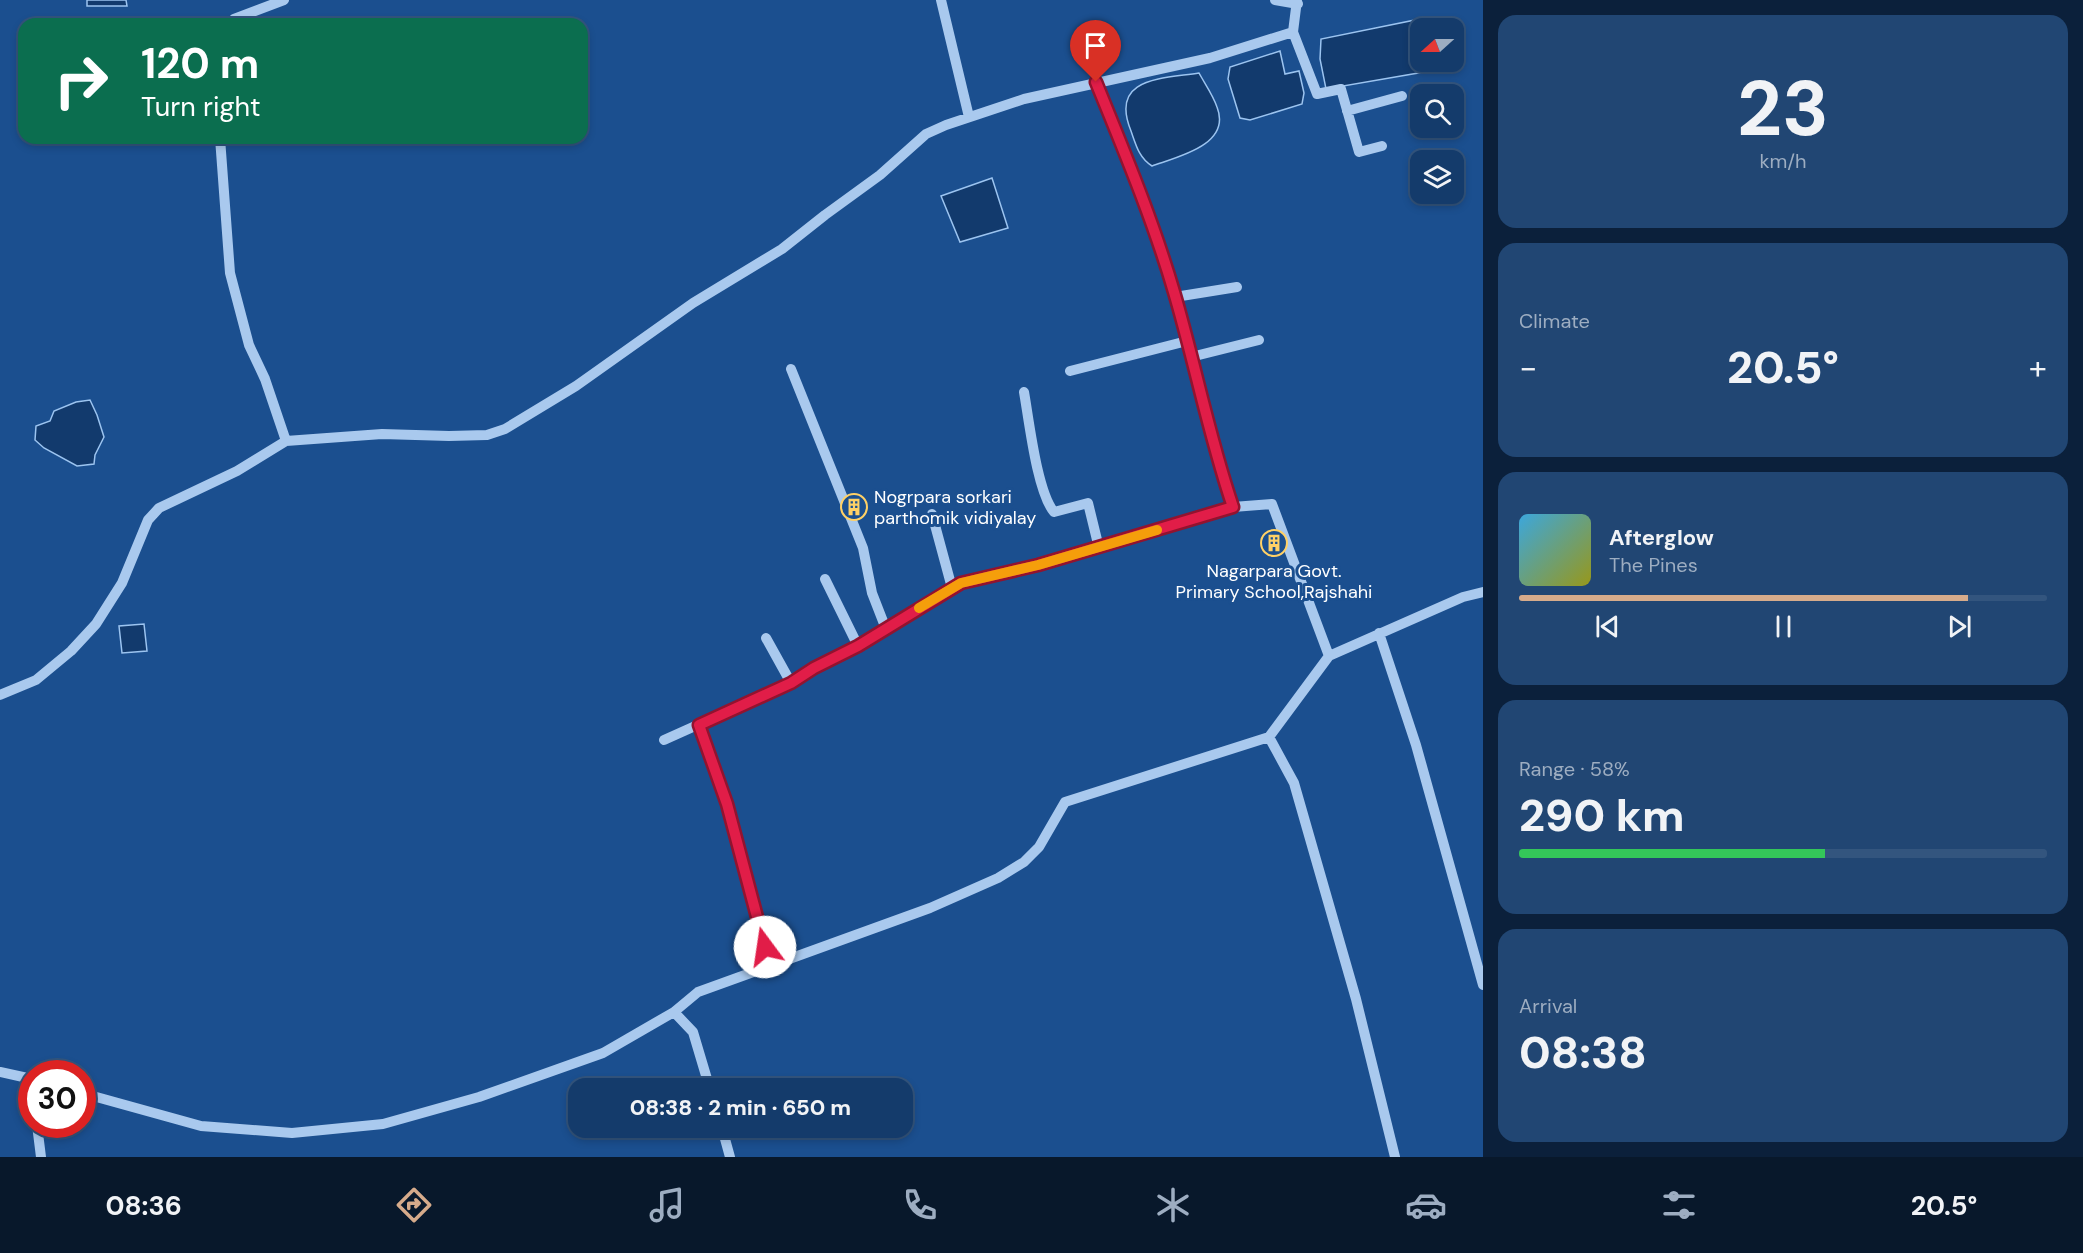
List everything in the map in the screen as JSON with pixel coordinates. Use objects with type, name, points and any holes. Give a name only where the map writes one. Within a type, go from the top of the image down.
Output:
[{"type":"street","points":[[237,18],[284,0]]},
{"type":"street","points":[[941,0],[969,117]]},
{"type":"street","points":[[1275,0],[1297,3],[1293,32],[1317,94],[1341,88],[1359,152],[1382,146]]},
{"type":"street","points":[[0,695],[36,680],[71,651],[96,624],[122,583],[147,520],[159,508],[237,471],[286,441],[382,434],[487,435],[506,429],[576,386],[693,303],[782,249],[880,175],[918,140],[946,125],[1024,99],[1210,58],[1293,32]]},
{"type":"street","points":[[1096,82],[1137,182],[1175,297],[1219,466],[1233,507]]},
{"type":"street","points":[[1347,111],[1402,96]]},
{"type":"street","points":[[220,144],[230,273],[249,345],[268,387],[286,441]]},
{"type":"street","points":[[1175,297],[1237,287]]},
{"type":"street","points":[[1191,357],[1259,340]]},
{"type":"street","points":[[1070,371],[1187,341]]},
{"type":"street","points":[[791,369],[862,548],[872,593],[886,628]]},
{"type":"street","points":[[1024,392],[1035,455],[1048,505],[1054,512],[1088,503],[1099,548]]},
{"type":"street","points":[[663,740],[791,683],[814,668],[858,646],[961,583],[1099,548],[1233,507],[1272,504],[1329,656]]},
{"type":"street","points":[[932,514],[952,588]]},
{"type":"street","points":[[825,579],[858,646]]},
{"type":"street","points":[[96,1097],[201,1126],[292,1133],[383,1124],[479,1097],[603,1053],[674,1012],[698,992],[930,908],[998,878],[1024,862],[1039,847],[1065,802],[1269,737],[1329,656],[1463,597],[1483,592]]},
{"type":"street","points":[[1379,633],[1423,768],[1483,985]]},
{"type":"street","points":[[766,638],[791,683]]},
{"type":"street","points":[[699,725],[727,804],[770,966]]},
{"type":"street","points":[[1269,737],[1294,783],[1356,999],[1395,1157]]},
{"type":"street","points":[[674,1012],[693,1032],[707,1078]]},
{"type":"street","points":[[0,1072],[18,1076]]},
{"type":"street","points":[[39,1138],[41,1157]]},
{"type":"street","points":[[725,1138],[730,1157]]},
{"type":"water","points":[[87,0],[126,0],[127,6],[87,6]]},
{"type":"water","points":[[1410,21],[1410,72],[1424,72],[1326,89],[1320,59],[1321,39]]},
{"type":"water","points":[[1280,51],[1285,74],[1299,71],[1304,93],[1302,104],[1250,120],[1240,118],[1228,79],[1230,67]]},
{"type":"water","points":[[1199,73],[1217,107],[1220,120],[1217,131],[1200,147],[1152,166],[1141,155],[1135,141],[1126,113],[1127,100],[1133,90],[1143,84]]},
{"type":"water","points":[[992,178],[1008,228],[960,242],[941,196]]},
{"type":"water","points":[[90,400],[104,437],[95,455],[94,464],[77,466],[44,448],[35,440],[36,426],[50,421],[54,411],[76,402]]},
{"type":"water","points":[[144,624],[147,651],[122,653],[119,626]]},
{"type":"slow traffic","points":[[919,608],[961,583],[1038,565],[1157,530]]},
{"type":"place","name":"Nogrpara sorkari parthomik vidiyalay","points":[[854,507]]},
{"type":"place","name":"Nagarpara Govt. Primary School,Rajshahi","points":[[1274,543]]},
{"type":"route","points":[[765,947],[727,804],[699,725],[791,683],[814,668],[858,646],[961,583],[1099,548],[1233,507],[1219,466],[1174,291],[1137,182],[1096,82]]}]
